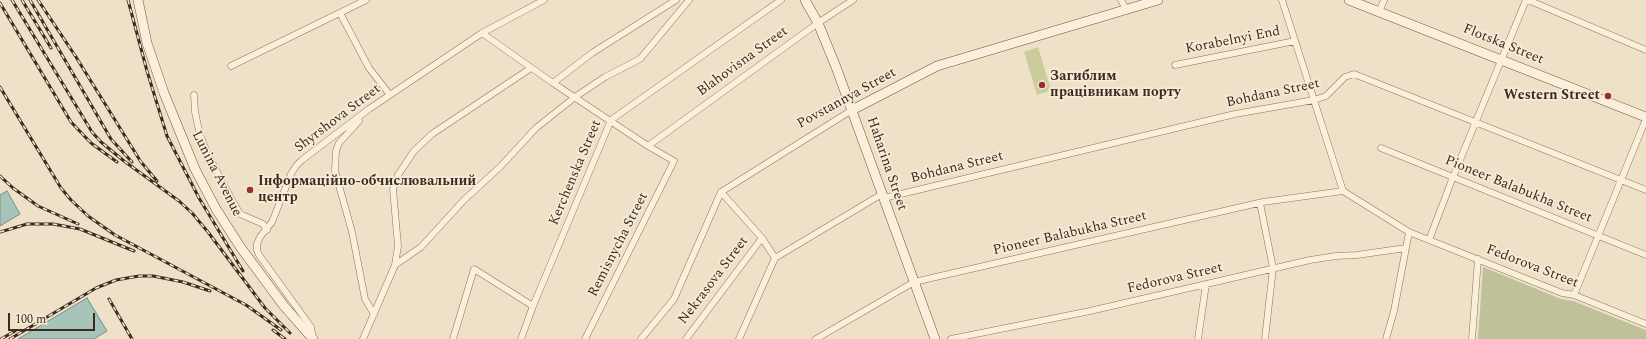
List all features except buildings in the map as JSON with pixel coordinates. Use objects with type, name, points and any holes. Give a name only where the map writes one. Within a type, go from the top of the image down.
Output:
[{"type":"street","name":"Lunina Avenue","points":[[138,0],[149,49],[179,133],[195,169],[216,209],[240,248],[284,306],[313,339]]},
{"type":"street","points":[[231,66],[366,0]]},
{"type":"street","name":"Shyrshova Street","points":[[313,339],[312,327],[259,256],[257,250],[258,240],[272,222],[291,174],[296,166],[369,109],[482,34],[544,0]]},
{"type":"street","points":[[552,83],[592,52],[676,0]]},
{"type":"street","points":[[395,265],[422,247],[464,200],[500,167],[536,128],[574,97],[610,74],[640,59],[689,0]]},
{"type":"street","name":"Kerchenska Street","points":[[521,339],[533,306],[611,120],[781,0]]},
{"type":"street","name":"Haharina Street","points":[[805,0],[818,23],[836,67],[935,339]]},
{"type":"street","name":"Blahovisna Street","points":[[648,146],[818,23],[853,0]]},
{"type":"street","points":[[1121,0],[1126,10]]},
{"type":"street","name":"Povstannya Street","points":[[721,192],[852,110],[937,66],[1158,0]]},
{"type":"street","points":[[1282,0],[1343,192]]},
{"type":"street","name":"Flotska Street","points":[[1349,0],[1646,118]]},
{"type":"street","points":[[1379,12],[1384,0]]},
{"type":"street","points":[[1429,240],[1453,177],[1527,0],[1646,50]]},
{"type":"street","points":[[340,13],[369,68],[390,95]]},
{"type":"street","points":[[482,34],[552,83],[611,120],[648,146]]},
{"type":"street","name":"Korabelnyi End","points":[[1175,65],[1295,41]]},
{"type":"street","points":[[363,339],[395,265],[398,246],[393,189],[398,175],[414,151],[432,134],[531,68]]},
{"type":"street","name":"Bohdana Street","points":[[775,258],[883,196],[1235,114],[1314,100],[1326,96],[1345,77],[1354,74],[1476,121],[1646,190]]},
{"type":"street","points":[[194,95],[195,112],[200,135],[209,157],[232,200],[240,214],[263,224],[267,230]]},
{"type":"street","points":[[369,109],[339,143],[336,152],[335,171],[352,232],[365,299],[374,314]]},
{"type":"street","points":[[1574,295],[1646,118]]},
{"type":"street","name":"Remisnycha Street","points":[[585,339],[674,161],[648,146]]},
{"type":"street","name":"Pioneer Balabukha Street","points":[[1381,148],[1646,255]]},
{"type":"street","points":[[641,339],[674,299],[721,192],[762,238],[775,258],[739,339]]},
{"type":"street","name":"Pioneer Balabukha Street","points":[[816,339],[914,282],[1260,203],[1343,192]]},
{"type":"street","name":"Fedorova Street","points":[[1343,192],[1409,232],[1562,293],[1574,295],[1646,324]]},
{"type":"street","points":[[1260,203],[1273,268],[1265,339]]},
{"type":"street","points":[[1386,339],[1394,311],[1409,232]]},
{"type":"street","name":"Nekrasova Street","points":[[686,339],[762,238]]},
{"type":"street","name":"Fedorova Street","points":[[951,339],[1090,312],[1273,268],[1336,256],[1357,255],[1406,248]]},
{"type":"street","points":[[1472,339],[1478,259]]},
{"type":"street","points":[[453,339],[474,269],[533,306]]},
{"type":"street","points":[[1198,339],[1206,284]]},
{"type":"green space","points":[[1038,47],[1051,90],[1037,95],[1024,52]]},
{"type":"green space","points":[[1483,267],[1561,299],[1573,301],[1646,330],[1646,339],[1478,339]]},
{"type":"water","points":[[7,191],[20,214],[0,226],[0,195]]},
{"type":"water","points":[[87,298],[107,331],[94,339],[18,339]]},
{"type":"railway","points":[[12,0],[92,132],[101,142],[124,161],[179,201],[192,213],[265,308],[290,333]]},
{"type":"railway","points":[[22,0],[51,48]]},
{"type":"railway","points":[[30,0],[111,139],[132,162]]},
{"type":"railway","points":[[38,0],[76,57],[141,162],[157,181]]},
{"type":"railway","points":[[128,0],[147,71],[167,136],[199,198],[243,271]]},
{"type":"railway","points":[[0,3],[71,122],[91,143],[117,162]]},
{"type":"railway","points":[[0,87],[61,188],[88,216],[115,235],[246,305],[281,330]]},
{"type":"railway","points":[[0,176],[13,188],[38,206],[78,224]]},
{"type":"railway","points":[[0,232],[27,224],[53,224],[80,229],[134,251]]},
{"type":"railway","points":[[10,339],[96,288],[116,280],[139,276],[153,276],[183,282],[210,291]]},
{"type":"railway","points":[[109,299],[132,339]]},
{"type":"railway","points":[[273,330],[285,339]]},
{"type":"railway","points":[[1,339],[15,331]]},
{"type":"place","name":"Загиблим працівникам порту","points":[[1042,85]]},
{"type":"place","name":"Western Street","points":[[1608,96]]},
{"type":"place","name":"Інформаційно-обчислювальний центр","points":[[250,190]]}]
